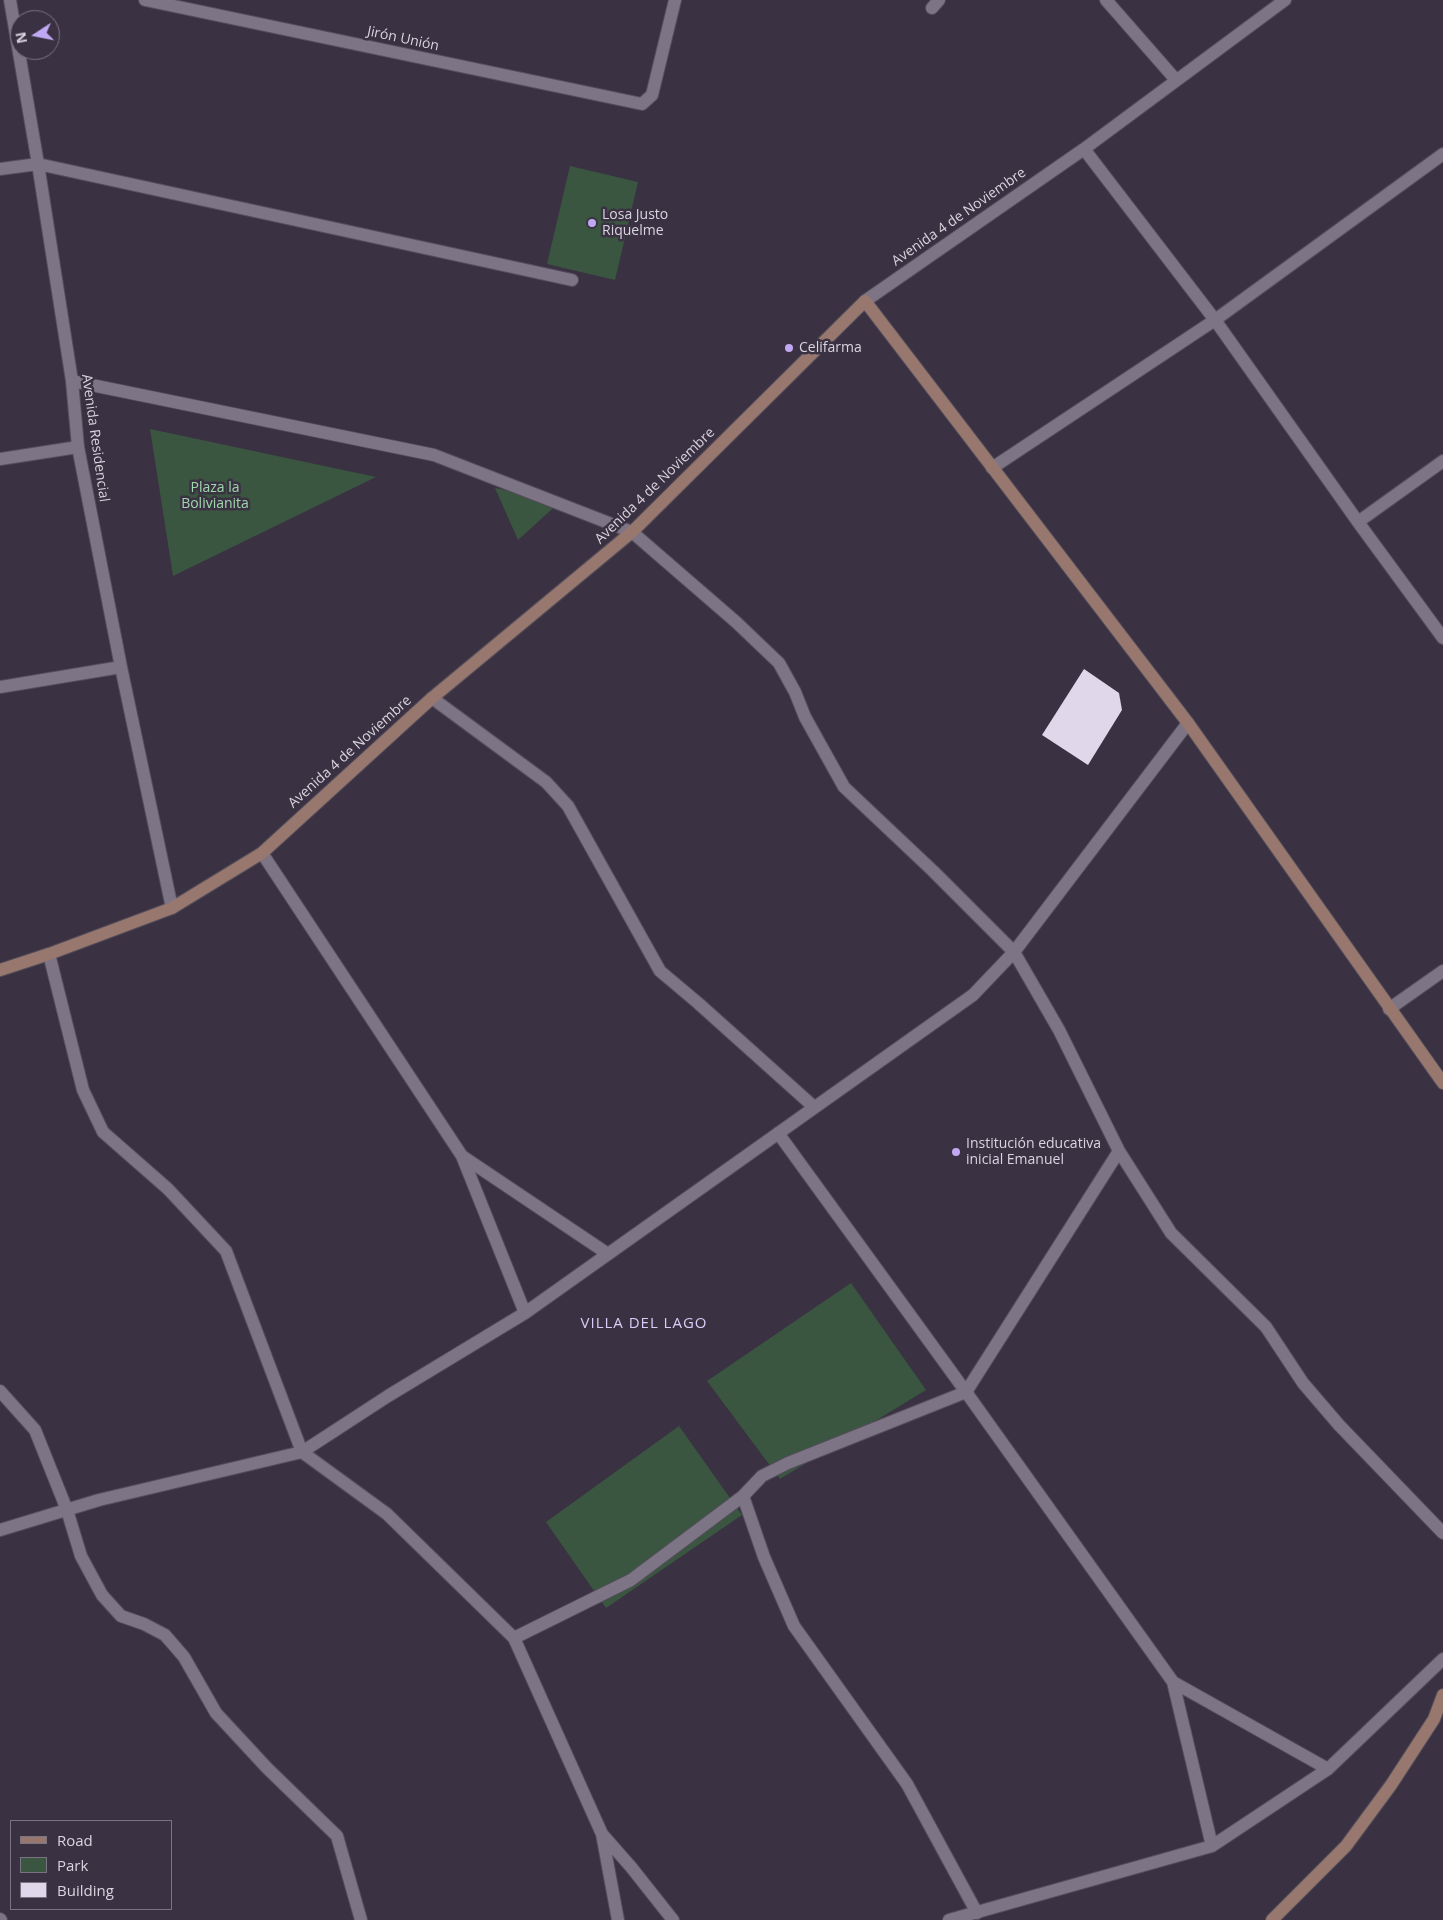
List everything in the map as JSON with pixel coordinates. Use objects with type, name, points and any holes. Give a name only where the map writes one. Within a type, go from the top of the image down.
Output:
[{"type":"street","name":"Avenida Residencial","points":[[10,0],[72,381],[78,447],[121,667],[172,908]]},
{"type":"street","name":"Jirón Unión","points":[[145,0],[642,104],[652,95],[675,0]]},
{"type":"street","points":[[1106,0],[1176,80]]},
{"type":"street","name":"Avenida 4 de Noviembre","points":[[0,970],[49,954],[172,908],[262,853],[432,698],[632,532],[865,301],[1084,149],[1285,0]]},
{"type":"street","points":[[1084,149],[1215,320],[1443,638]]},
{"type":"street","points":[[992,468],[1215,320],[1443,154]]},
{"type":"street","points":[[0,169],[38,164],[572,280]]},
{"type":"street","points":[[865,301],[1188,723],[1443,1083]]},
{"type":"street","points":[[72,381],[434,456],[632,532],[736,622],[779,663],[844,788],[933,871],[1014,952],[1059,1030],[1119,1150],[1171,1233],[1266,1327],[1303,1383],[1339,1425],[1443,1533]]},
{"type":"street","points":[[0,459],[78,447]]},
{"type":"street","points":[[1358,522],[1443,461]]},
{"type":"street","points":[[0,687],[121,667]]},
{"type":"street","points":[[432,698],[546,782],[568,806],[660,972],[814,1107]]},
{"type":"street","points":[[0,1530],[108,1498],[302,1452],[388,1396],[525,1313],[973,994],[1014,952],[1188,723]]},
{"type":"street","points":[[262,853],[462,1156],[525,1313]]},
{"type":"street","points":[[49,954],[83,1090],[103,1132],[168,1189],[226,1251],[302,1452],[387,1514],[514,1638],[602,1834],[618,1920]]},
{"type":"street","points":[[1389,1009],[1443,971]]},
{"type":"street","points":[[778,1133],[1173,1682],[1212,1846]]},
{"type":"street","points":[[514,1638],[630,1580],[744,1496],[762,1476],[788,1463],[966,1392],[1119,1150]]},
{"type":"street","points":[[462,1156],[608,1254]]},
{"type":"street","points":[[0,1391],[36,1430],[67,1510],[81,1556],[102,1595],[121,1616],[165,1634],[184,1657],[216,1713],[267,1768],[337,1836],[361,1920]]},
{"type":"street","points":[[744,1496],[764,1556],[794,1626],[907,1784],[976,1913]]},
{"type":"street","points":[[949,1920],[1212,1846],[1328,1769],[1443,1659]]},
{"type":"street","points":[[1173,1682],[1328,1769]]},
{"type":"street","points":[[1272,1920],[1346,1846],[1391,1785],[1434,1720],[1443,1695]]},
{"type":"street","points":[[602,1834],[673,1920]]},
{"type":"green space","name":"Losa Justo Riquelme","points":[[570,166],[638,182],[615,280],[547,264]]},
{"type":"green space","name":"Plaza la Bolivianita","points":[[150,429],[376,477],[173,576]]},
{"type":"green space","points":[[495,488],[561,501],[518,540]]},
{"type":"green space","points":[[851,1283],[926,1390],[780,1479],[707,1381]]},
{"type":"green space","points":[[679,1426],[742,1515],[606,1608],[546,1522]]},
{"type":"building","points":[[1084,669],[1119,693],[1122,710],[1088,765],[1042,735]]},
{"type":"place","name":"Losa Justo Riquelme","points":[[592,223]]},
{"type":"place","name":"Celifarma","points":[[789,348]]},
{"type":"place","name":"Institución educativa inicial Emanuel","points":[[956,1152]]},
{"type":"district","name":"VILLA DEL LAGO","points":[[644,1324]]}]
